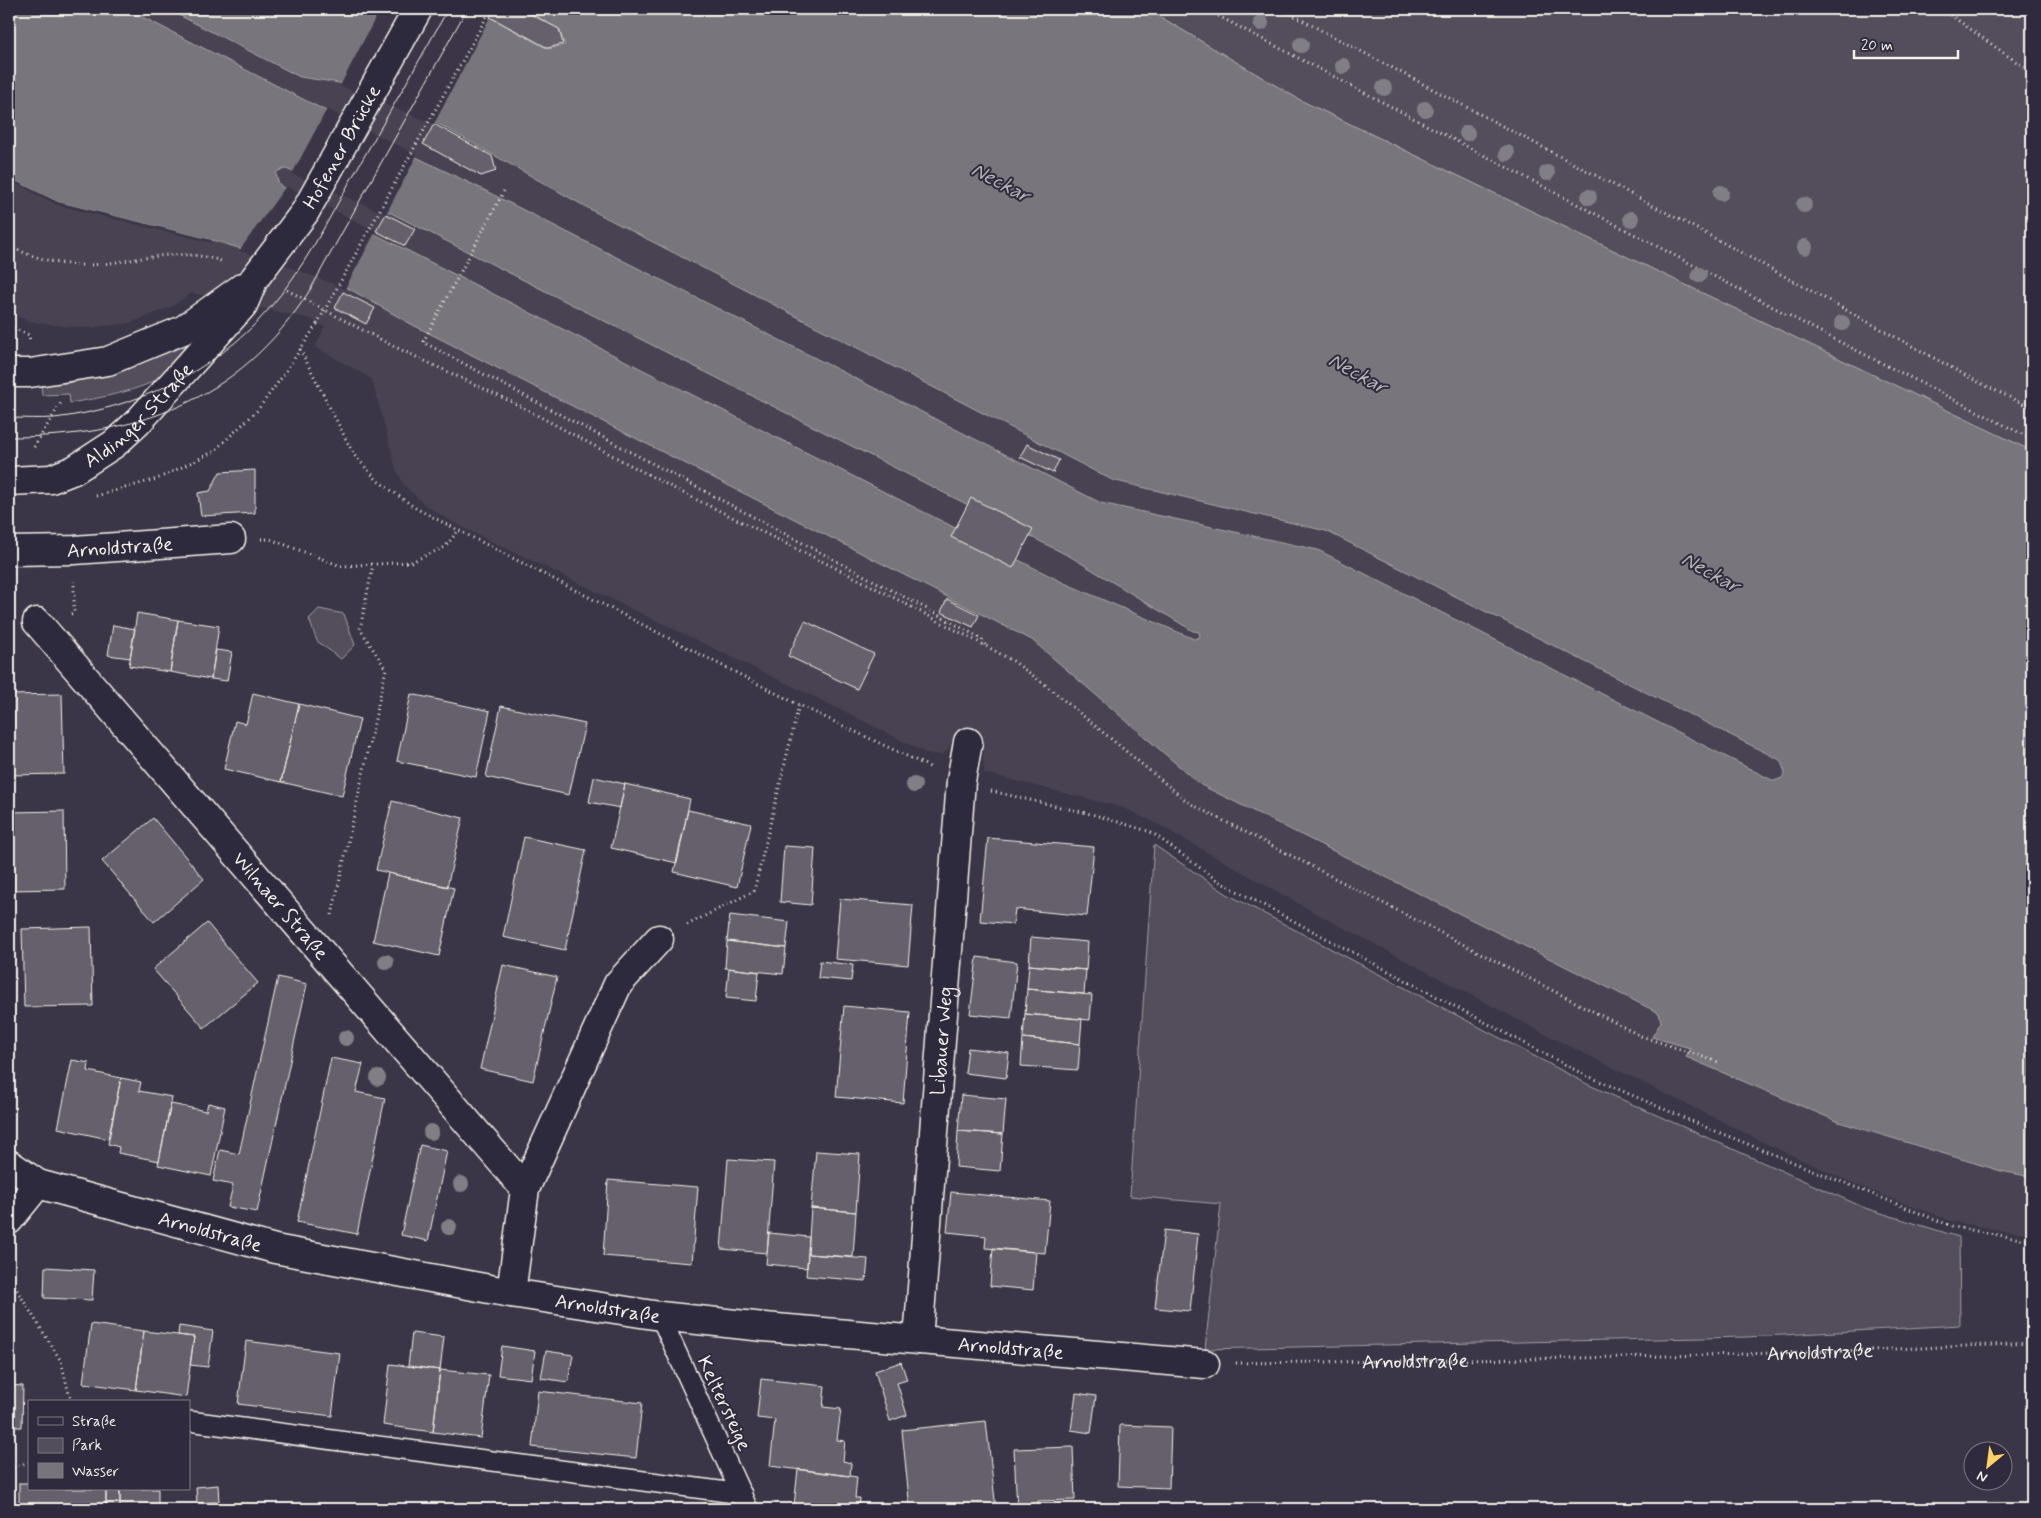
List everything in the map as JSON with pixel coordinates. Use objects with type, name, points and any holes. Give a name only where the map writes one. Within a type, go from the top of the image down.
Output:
[{"type":"street","name":"Hofener Brücke","points":[[233,303],[254,279],[305,212],[418,9]]},
{"type":"street","name":"Aldinger Straße","points":[[19,373],[108,361],[183,330],[233,303]]},
{"type":"street","name":"Aldinger Straße","points":[[9,481],[51,479],[74,470],[114,444],[138,422],[233,303]]},
{"type":"street","name":"Arnoldstraße","points":[[9,551],[74,550],[231,539]]},
{"type":"street","name":"Wilnaer Straße","points":[[37,622],[525,1189]]},
{"type":"street","name":"Libauer Weg","points":[[918,1340],[961,782],[968,742]]},
{"type":"street","points":[[511,1293],[525,1189],[618,984],[658,939]]},
{"type":"street","name":"Arnoldstraße","points":[[9,1164],[38,1184],[274,1249],[511,1293],[660,1316],[1205,1364]]},
{"type":"street","points":[[9,1220],[38,1184]]},
{"type":"lane","name":"Keltersteige","points":[[660,1316],[745,1502]]},
{"type":"lane","points":[[190,1421],[745,1502]]},
{"type":"path","points":[[88,496],[158,479],[213,452],[256,412],[317,324],[491,9]]},
{"type":"path","points":[[1204,9],[1832,338],[2032,439]]},
{"type":"path","points":[[1281,9],[1718,240],[1976,381],[2032,408]]},
{"type":"path","points":[[1942,9],[2032,73]]},
{"type":"path","points":[[504,191],[423,342],[929,610],[982,639],[986,646]]},
{"type":"path","points":[[9,246],[51,262],[100,264],[162,254],[192,254],[230,265]]},
{"type":"path","points":[[280,287],[389,344],[516,404],[677,490],[862,581],[1013,661],[1043,682],[1189,803],[1641,1036],[1718,1062]]},
{"type":"path","points":[[9,326],[29,335],[33,356],[19,373]]},
{"type":"path","points":[[300,349],[354,455],[378,481],[417,509],[458,531],[798,705],[961,782],[1095,814],[1151,832],[1218,881],[1582,1073],[1703,1126],[1954,1227],[2032,1241]]},
{"type":"path","points":[[31,453],[63,401],[55,402]]},
{"type":"path","points":[[231,539],[270,539],[341,566],[373,565],[411,562],[445,546],[458,531]]},
{"type":"path","points":[[324,955],[386,669],[360,629],[373,565]]},
{"type":"path","points":[[37,622],[74,613],[74,575]]},
{"type":"path","points":[[658,939],[754,891],[798,705]]},
{"type":"path","points":[[9,1277],[62,1361],[71,1400]]},
{"type":"path","name":"Arnoldstraße","points":[[1205,1364],[1554,1360],[1912,1349],[2032,1343]]},
{"type":"path","points":[[9,1469],[28,1462]]},
{"type":"shaded area","points":[[9,9],[167,9],[300,77],[346,84],[435,122],[595,212],[1112,480],[1326,531],[1780,760],[2032,832],[2032,1233],[2005,1231],[1951,1221],[1857,1185],[1765,1143],[1549,1036],[1312,911],[1159,825],[1124,808],[984,773],[983,744],[952,740],[948,750],[941,755],[926,753],[854,716],[456,524],[425,505],[404,485],[396,469],[372,379],[315,347],[325,327],[311,319],[192,293],[171,307],[130,323],[88,328],[29,321],[9,313]]},
{"type":"green space","points":[[1147,9],[2032,9],[2032,451],[1300,100]]},
{"type":"green space","points":[[204,330],[165,374],[146,385],[120,393],[70,403],[69,394],[42,395],[41,383],[68,383],[110,373]]},
{"type":"green space","points":[[319,609],[344,614],[355,645],[341,659],[317,641],[309,619]]},
{"type":"green space","points":[[1154,845],[1227,894],[1589,1085],[1865,1208],[1959,1237],[1960,1325],[1747,1337],[1205,1349],[1221,1204],[1130,1196]]},
{"type":"water","name":"Neckar","points":[[9,9],[127,9],[1101,503],[1318,550],[1774,781],[1782,778],[1785,772],[1780,760],[1326,531],[1112,480],[595,212],[435,122],[346,84],[300,77],[167,9],[475,9],[548,49],[565,45],[559,29],[523,9],[1147,9],[1300,100],[2032,451],[2032,1177],[2001,1171],[1839,1122],[1686,1057],[1690,1048],[1652,1037],[1661,1022],[1659,1013],[1201,785],[1032,640],[411,324],[339,283],[278,260],[212,240],[58,202],[9,178]],"holes":[[[286,169],[387,211],[1071,557],[1193,631],[1199,632],[1200,637],[1194,639],[1062,582],[282,187],[278,182],[276,174],[278,171]]]},
{"type":"pier","points":[[380,9],[480,9],[491,15],[434,124],[340,86]]},
{"type":"pier","points":[[327,109],[417,155],[386,214],[292,174]]},
{"type":"pier","points":[[9,178],[58,202],[212,240],[212,243],[57,205],[9,180]]},
{"type":"pier","points":[[286,186],[376,231],[345,289],[277,262],[239,251]]},
{"type":"building","points":[[495,9],[521,9],[559,29],[563,44],[548,48],[490,17]]},
{"type":"building","points":[[434,124],[492,156],[496,171],[481,176],[423,144]]},
{"type":"building","points":[[386,214],[415,229],[405,246],[376,231]]},
{"type":"building","points":[[343,292],[375,308],[366,324],[335,308]]},
{"type":"building","points":[[1027,444],[1059,460],[1053,473],[1020,457]]},
{"type":"building","points":[[255,470],[255,513],[201,516],[198,493],[210,491],[220,472]]},
{"type":"building","points":[[971,498],[1033,529],[1013,568],[951,537]]},
{"type":"building","points":[[947,599],[979,615],[973,627],[941,612]]},
{"type":"building","points":[[137,613],[178,620],[170,672],[129,666]]},
{"type":"building","points":[[178,620],[219,626],[211,679],[170,672]]},
{"type":"building","points":[[805,621],[874,654],[857,689],[788,656]]},
{"type":"building","points":[[113,625],[135,629],[130,658],[108,655]]},
{"type":"building","points":[[216,650],[232,652],[227,681],[211,679]]},
{"type":"building","points":[[253,693],[299,704],[281,782],[224,769],[235,721],[246,724]]},
{"type":"building","points":[[62,694],[64,774],[9,775],[9,695]]},
{"type":"building","points":[[411,694],[490,711],[476,777],[397,761]]},
{"type":"building","points":[[299,704],[360,719],[342,796],[281,782]]},
{"type":"building","points":[[501,706],[585,724],[569,795],[486,777]]},
{"type":"building","points":[[594,777],[625,784],[620,808],[589,802]]},
{"type":"building","points":[[625,784],[690,799],[677,863],[611,848]]},
{"type":"building","points":[[392,801],[463,818],[447,887],[376,870]]},
{"type":"building","points":[[688,810],[751,824],[737,887],[674,872]]},
{"type":"building","points":[[64,811],[65,889],[9,890],[9,812]]},
{"type":"building","points":[[153,818],[204,879],[154,922],[102,861]]},
{"type":"building","points":[[524,837],[586,850],[565,950],[503,937]]},
{"type":"building","points":[[988,838],[1094,847],[1087,916],[1015,909],[1013,924],[980,921]]},
{"type":"building","points":[[784,846],[815,848],[811,905],[780,902]]},
{"type":"building","points":[[388,873],[454,888],[439,956],[373,941]]},
{"type":"building","points":[[840,899],[913,905],[908,965],[835,959]]},
{"type":"building","points":[[730,915],[789,922],[786,948],[727,941]]},
{"type":"building","points":[[207,923],[258,983],[204,1028],[153,969]]},
{"type":"building","points":[[91,927],[93,1006],[24,1007],[22,929]]},
{"type":"building","points":[[1031,937],[1088,942],[1086,970],[1029,965]]},
{"type":"building","points":[[727,941],[786,948],[783,974],[725,968]]},
{"type":"building","points":[[977,957],[1017,962],[1011,1018],[970,1014]]},
{"type":"building","points":[[820,961],[853,965],[851,981],[818,978]]},
{"type":"building","points":[[503,965],[557,977],[533,1081],[480,1069]]},
{"type":"building","points":[[1029,965],[1086,970],[1084,994],[1027,989]]},
{"type":"building","points":[[729,968],[759,972],[756,1001],[726,998]]},
{"type":"building","points":[[278,977],[307,984],[257,1212],[228,1207],[233,1185],[213,1181],[220,1150],[239,1154]]},
{"type":"building","points":[[1027,989],[1092,995],[1090,1020],[1025,1014]]},
{"type":"building","points":[[844,1006],[910,1012],[903,1103],[836,1097]]},
{"type":"building","points":[[1025,1014],[1082,1019],[1080,1044],[1023,1038]]},
{"type":"building","points":[[1023,1038],[1080,1044],[1078,1070],[1021,1066]]},
{"type":"building","points":[[968,1048],[1009,1053],[1006,1078],[965,1073]]},
{"type":"building","points":[[331,1058],[363,1064],[356,1092],[385,1098],[357,1234],[297,1222]]},
{"type":"building","points":[[72,1060],[89,1063],[88,1071],[121,1078],[108,1139],[58,1128]]},
{"type":"building","points":[[121,1078],[141,1082],[139,1091],[172,1097],[159,1161],[118,1153],[119,1147],[108,1144]]},
{"type":"building","points":[[961,1095],[1006,1099],[1003,1134],[958,1131]]},
{"type":"building","points":[[208,1103],[225,1107],[211,1176],[158,1165],[171,1104],[206,1111]]},
{"type":"building","points":[[958,1131],[1003,1134],[1000,1171],[956,1167]]},
{"type":"building","points":[[420,1145],[447,1151],[428,1241],[401,1235]]},
{"type":"building","points":[[816,1151],[860,1154],[856,1212],[811,1208]]},
{"type":"building","points":[[728,1159],[774,1162],[767,1253],[721,1249]]},
{"type":"building","points":[[608,1180],[698,1187],[692,1263],[603,1256]]},
{"type":"building","points":[[951,1192],[1050,1201],[1045,1253],[985,1248],[986,1236],[947,1232]]},
{"type":"building","points":[[811,1208],[856,1212],[853,1257],[808,1254]]},
{"type":"building","points":[[1164,1230],[1198,1234],[1190,1311],[1155,1308]]},
{"type":"building","points":[[769,1233],[809,1237],[807,1268],[766,1264]]},
{"type":"building","points":[[993,1248],[1036,1252],[1033,1290],[990,1286]]},
{"type":"building","points":[[808,1254],[868,1259],[866,1281],[806,1276]]},
{"type":"building","points":[[45,1267],[94,1270],[92,1300],[44,1298]]},
{"type":"building","points":[[91,1324],[144,1331],[136,1390],[83,1383]]},
{"type":"building","points":[[179,1326],[213,1331],[208,1367],[190,1365],[194,1337],[178,1335]]},
{"type":"building","points":[[144,1331],[194,1337],[186,1397],[136,1390]]},
{"type":"building","points":[[412,1333],[444,1337],[440,1370],[408,1366]]},
{"type":"building","points":[[246,1341],[340,1353],[332,1416],[238,1404]]},
{"type":"building","points":[[502,1346],[535,1351],[531,1379],[498,1375]]},
{"type":"building","points":[[546,1351],[573,1355],[568,1382],[541,1378]]},
{"type":"building","points":[[901,1362],[907,1380],[897,1383],[907,1415],[890,1421],[875,1371]]},
{"type":"building","points":[[390,1364],[440,1370],[433,1432],[383,1425]]},
{"type":"building","points":[[440,1370],[489,1375],[481,1438],[433,1432]]},
{"type":"building","points":[[761,1379],[825,1386],[823,1407],[841,1409],[837,1440],[845,1441],[843,1461],[851,1463],[850,1476],[770,1466],[775,1420],[757,1418]]},
{"type":"building","points":[[9,1385],[23,1386],[22,1427],[14,1427],[13,1449],[9,1449]]},
{"type":"building","points":[[538,1391],[642,1403],[636,1458],[532,1447]]},
{"type":"building","points":[[1076,1393],[1096,1396],[1091,1433],[1071,1430]]},
{"type":"building","points":[[986,1421],[996,1509],[910,1509],[902,1430]]},
{"type":"building","points":[[1120,1425],[1171,1427],[1169,1488],[1118,1486]]},
{"type":"building","points":[[1073,1447],[1075,1500],[1038,1501],[1038,1509],[1017,1509],[1014,1449]]},
{"type":"building","points":[[798,1469],[857,1477],[855,1498],[860,1498],[859,1509],[819,1509],[794,1506]]},
{"type":"building","points":[[19,1483],[28,1483],[28,1490],[106,1490],[106,1509],[19,1509]]},
{"type":"building","points":[[218,1485],[219,1502],[197,1503],[196,1487]]},
{"type":"building","points":[[106,1490],[120,1490],[120,1509],[106,1509]]},
{"type":"building","points":[[120,1490],[158,1490],[158,1508],[167,1509],[120,1509]]},
{"type":"tram line","points":[[9,418],[54,418],[114,406],[143,396],[171,384],[198,369],[247,332],[281,295],[303,262],[448,9]]},
{"type":"tram line","points":[[9,437],[56,435],[100,430],[142,420],[181,406],[217,386],[251,360],[282,328],[310,290],[467,9]]}]
